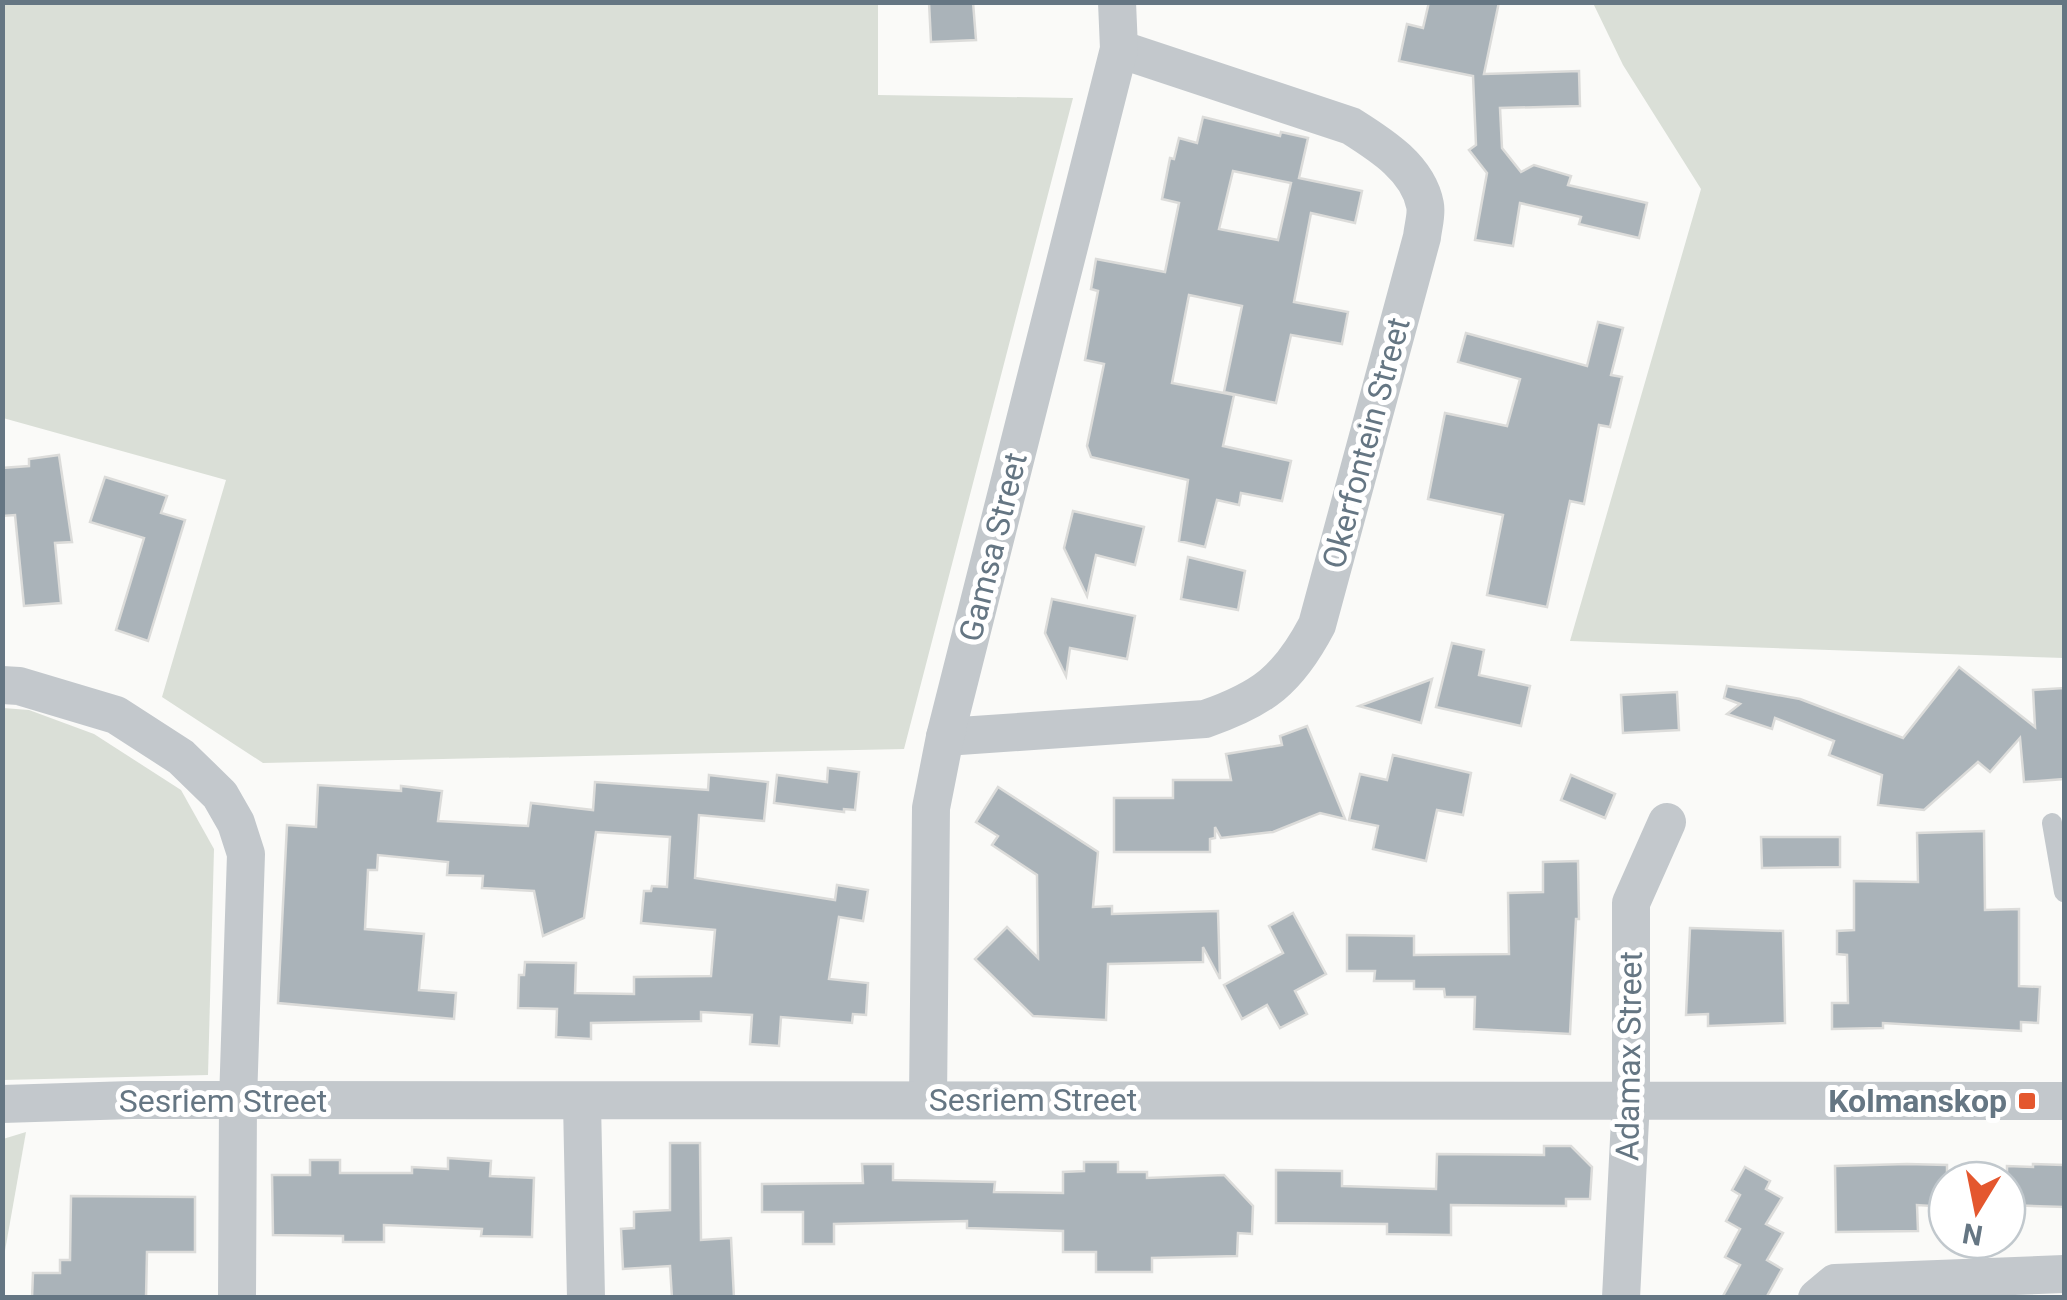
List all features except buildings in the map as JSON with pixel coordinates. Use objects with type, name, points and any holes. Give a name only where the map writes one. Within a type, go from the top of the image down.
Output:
[{"type":"street","name":"Gamsa Street","points":[[928,1100],[932,808],[945,737],[1119,49],[1117,2]]},
{"type":"street","name":"Okerfontein Street","points":[[945,737],[1205,719],[1241,707],[1272,688],[1300,657],[1317,626],[1422,237],[1426,206],[1411,175],[1384,147],[1352,126],[1119,49]]},
{"type":"street","points":[[2,685],[19,686],[116,716],[181,757],[220,795],[236,823],[246,854],[237,1298]]},
{"type":"street","name":"Adamax Street","points":[[1622,1298],[1631,1100],[1630,903],[1667,822]]},
{"type":"street","name":"Sesriem Street","points":[[2,1104],[2064,1100]]},
{"type":"street","points":[[582,1102],[586,1298]]},
{"type":"street","points":[[1817,1298],[1834,1282],[2064,1274]]},
{"type":"lane","points":[[2052,823],[2064,892]]},
{"type":"shaded area","points":[[2,3],[878,3],[878,95],[1073,98],[904,749],[263,763],[162,697],[226,480],[3,418]]},
{"type":"shaded area","points":[[1593,3],[2064,3],[2064,658],[1570,641],[1701,189],[1623,65]]},
{"type":"shaded area","points":[[3,708],[29,710],[94,734],[181,790],[214,849],[208,1075],[3,1080]]},
{"type":"shaded area","points":[[26,1132],[3,1262],[3,1139]]},
{"type":"place","name":"Kolmanskop","points":[[2027,1101]]}]
